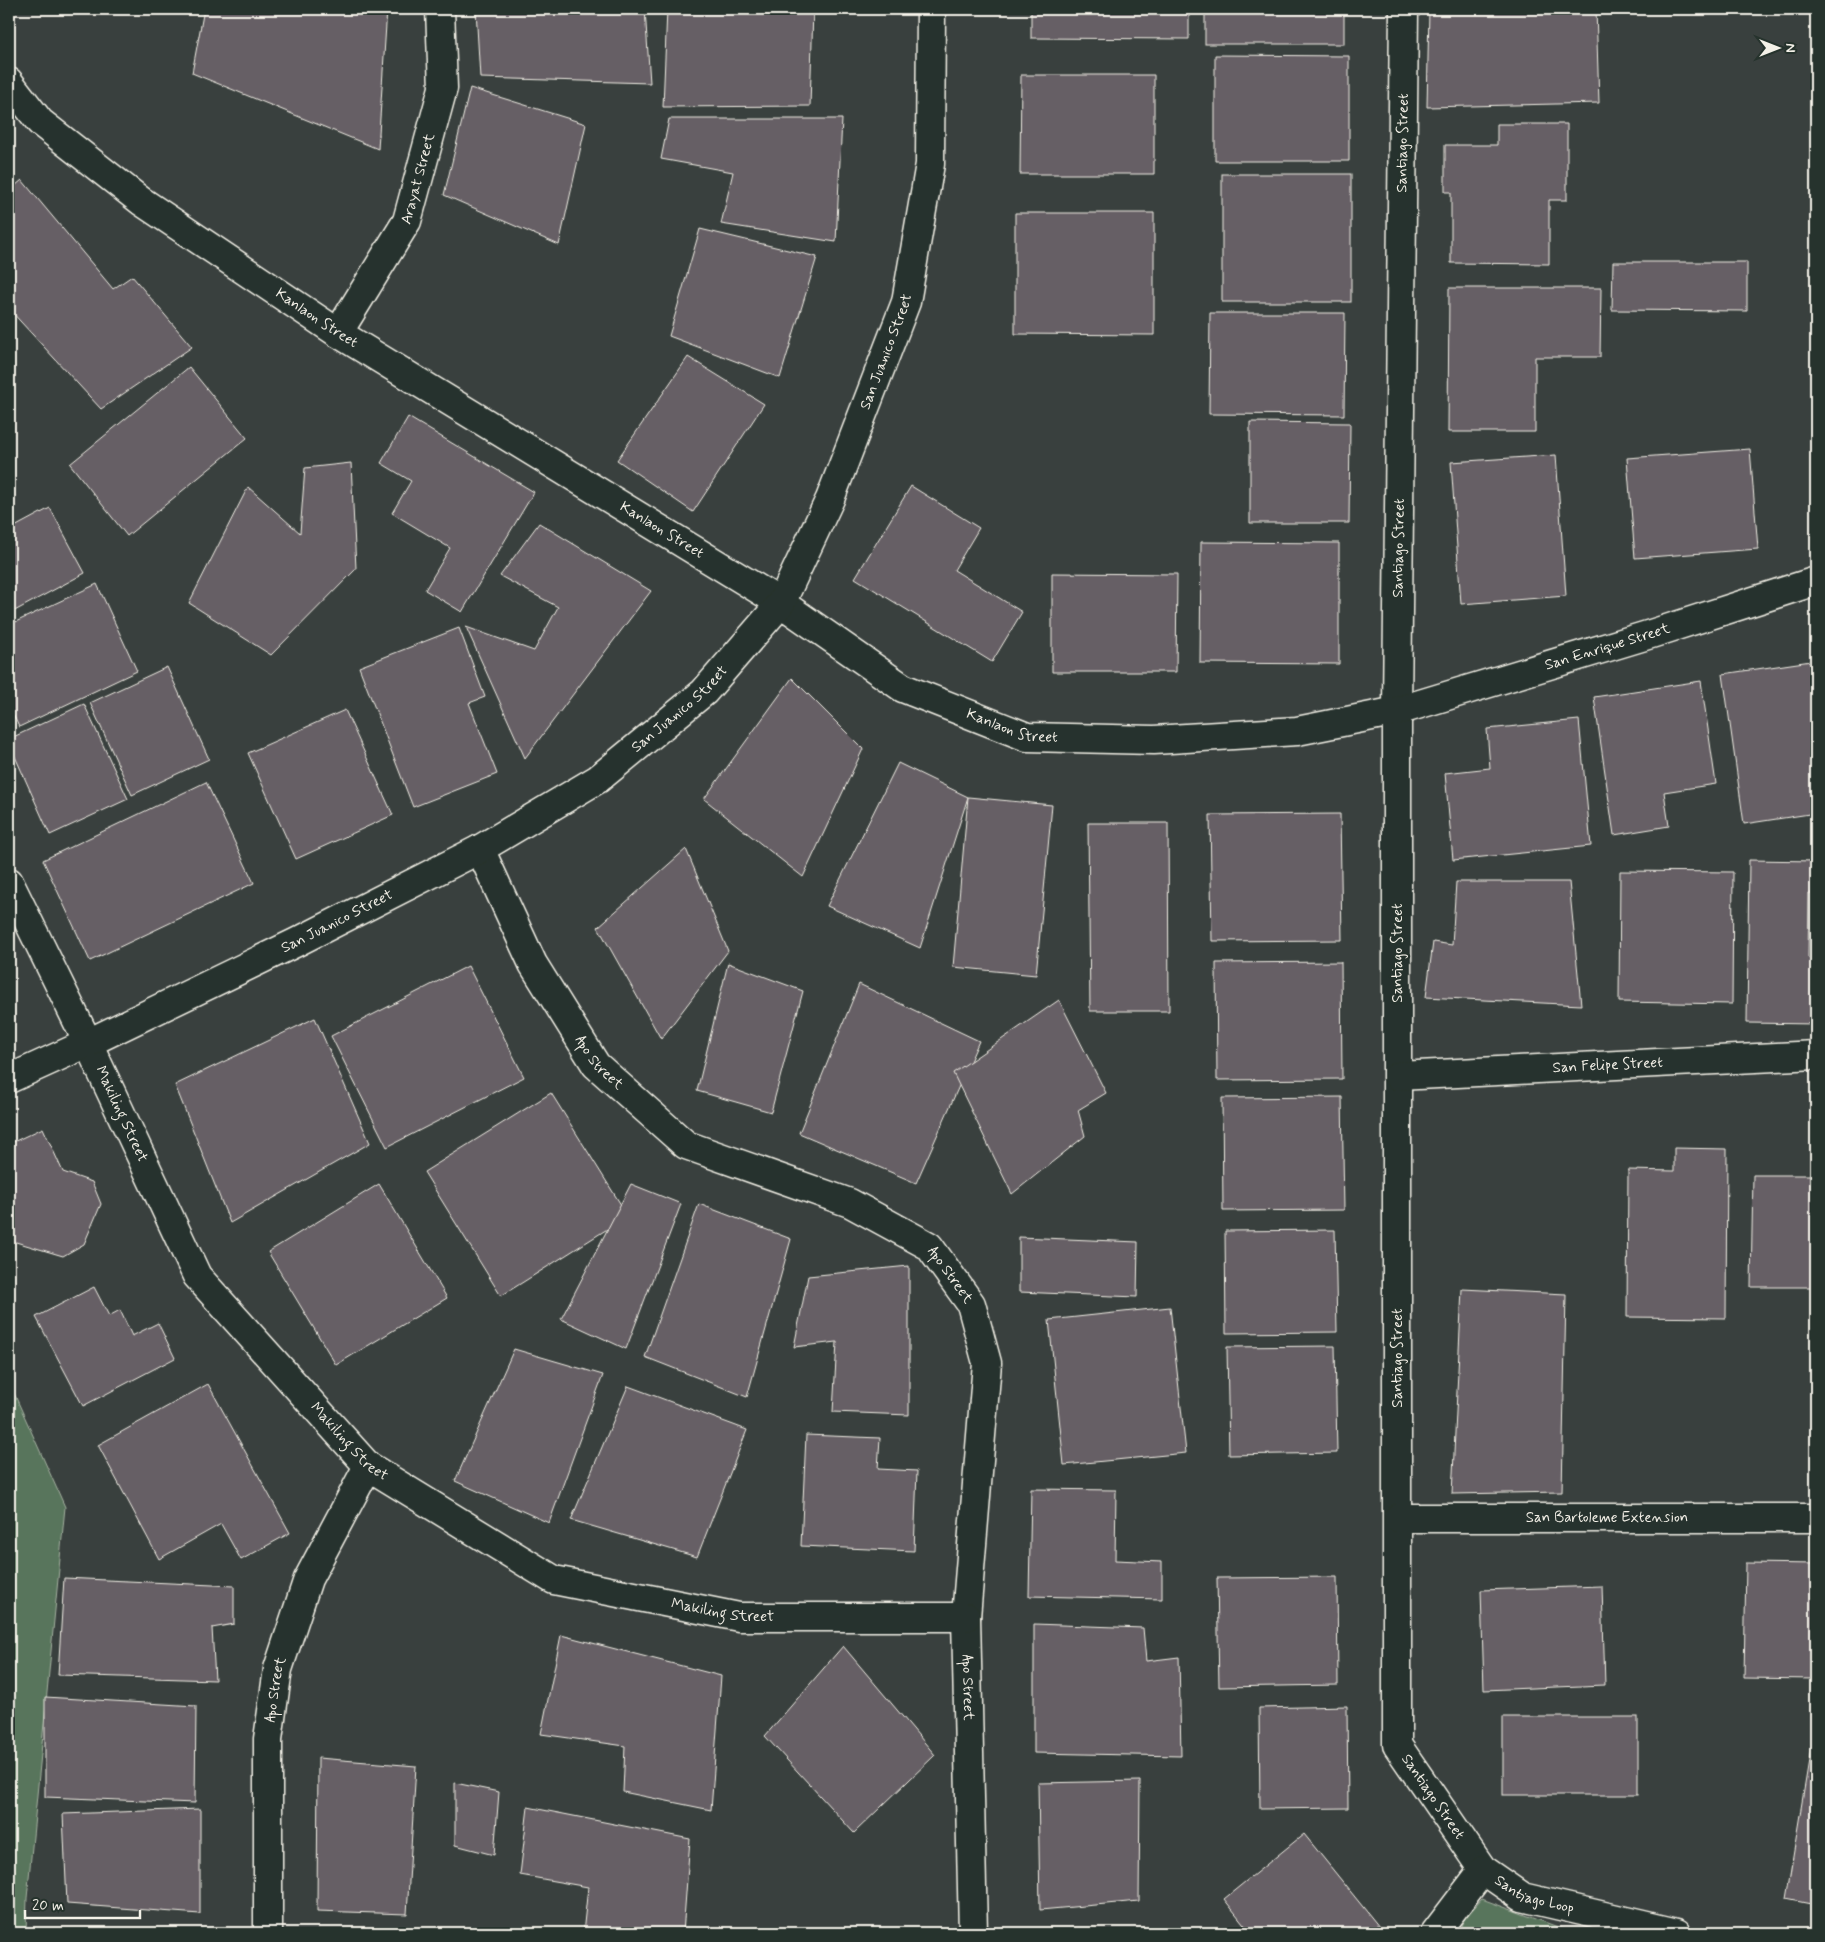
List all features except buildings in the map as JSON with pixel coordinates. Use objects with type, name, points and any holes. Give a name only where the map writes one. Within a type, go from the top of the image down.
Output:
[{"type":"street","name":"Arayat Street","points":[[338,333],[407,221],[443,88],[440,9]]},
{"type":"street","name":"San Juanico Street","points":[[9,1079],[297,942],[480,849],[598,780],[704,692],[781,603],[830,498],[906,302],[930,164],[931,9]]},
{"type":"street","name":"Santiago Street","points":[[1404,9],[1397,711],[1397,1745],[1483,1870]]},
{"type":"street","name":"Kanlaon Street","points":[[9,82],[40,122],[140,202],[338,333],[781,603],[903,688],[1027,737],[1154,740],[1297,731],[1397,711]]},
{"type":"street","name":"San Enrique Street","points":[[1397,711],[1651,634],[1816,581]]},
{"type":"street","name":"Apo Street","points":[[480,849],[533,964],[596,1065],[686,1145],[850,1203],[929,1246],[971,1304],[987,1363],[966,1617],[972,1933]]},
{"type":"street","name":"Makiling Street","points":[[9,882],[88,1043],[197,1276],[368,1466],[554,1580],[739,1617],[966,1617]]},
{"type":"street","name":"San Felipe Street","points":[[1398,1076],[1816,1055]]},
{"type":"street","name":"Apo Street","points":[[268,1933],[268,1739],[278,1669],[308,1579],[368,1466]]},
{"type":"street","name":"San Bartoleme Extension","points":[[1398,1518],[1816,1518]]},
{"type":"street","points":[[1435,1933],[1483,1870]]},
{"type":"street","name":"Santiago Loop","points":[[1483,1870],[1522,1897],[1677,1933]]},
{"type":"green space","points":[[9,1382],[65,1507],[27,1898],[26,1933],[9,1933]]},
{"type":"green space","points":[[1482,1899],[1574,1933],[1458,1933],[1464,1919]]}]
